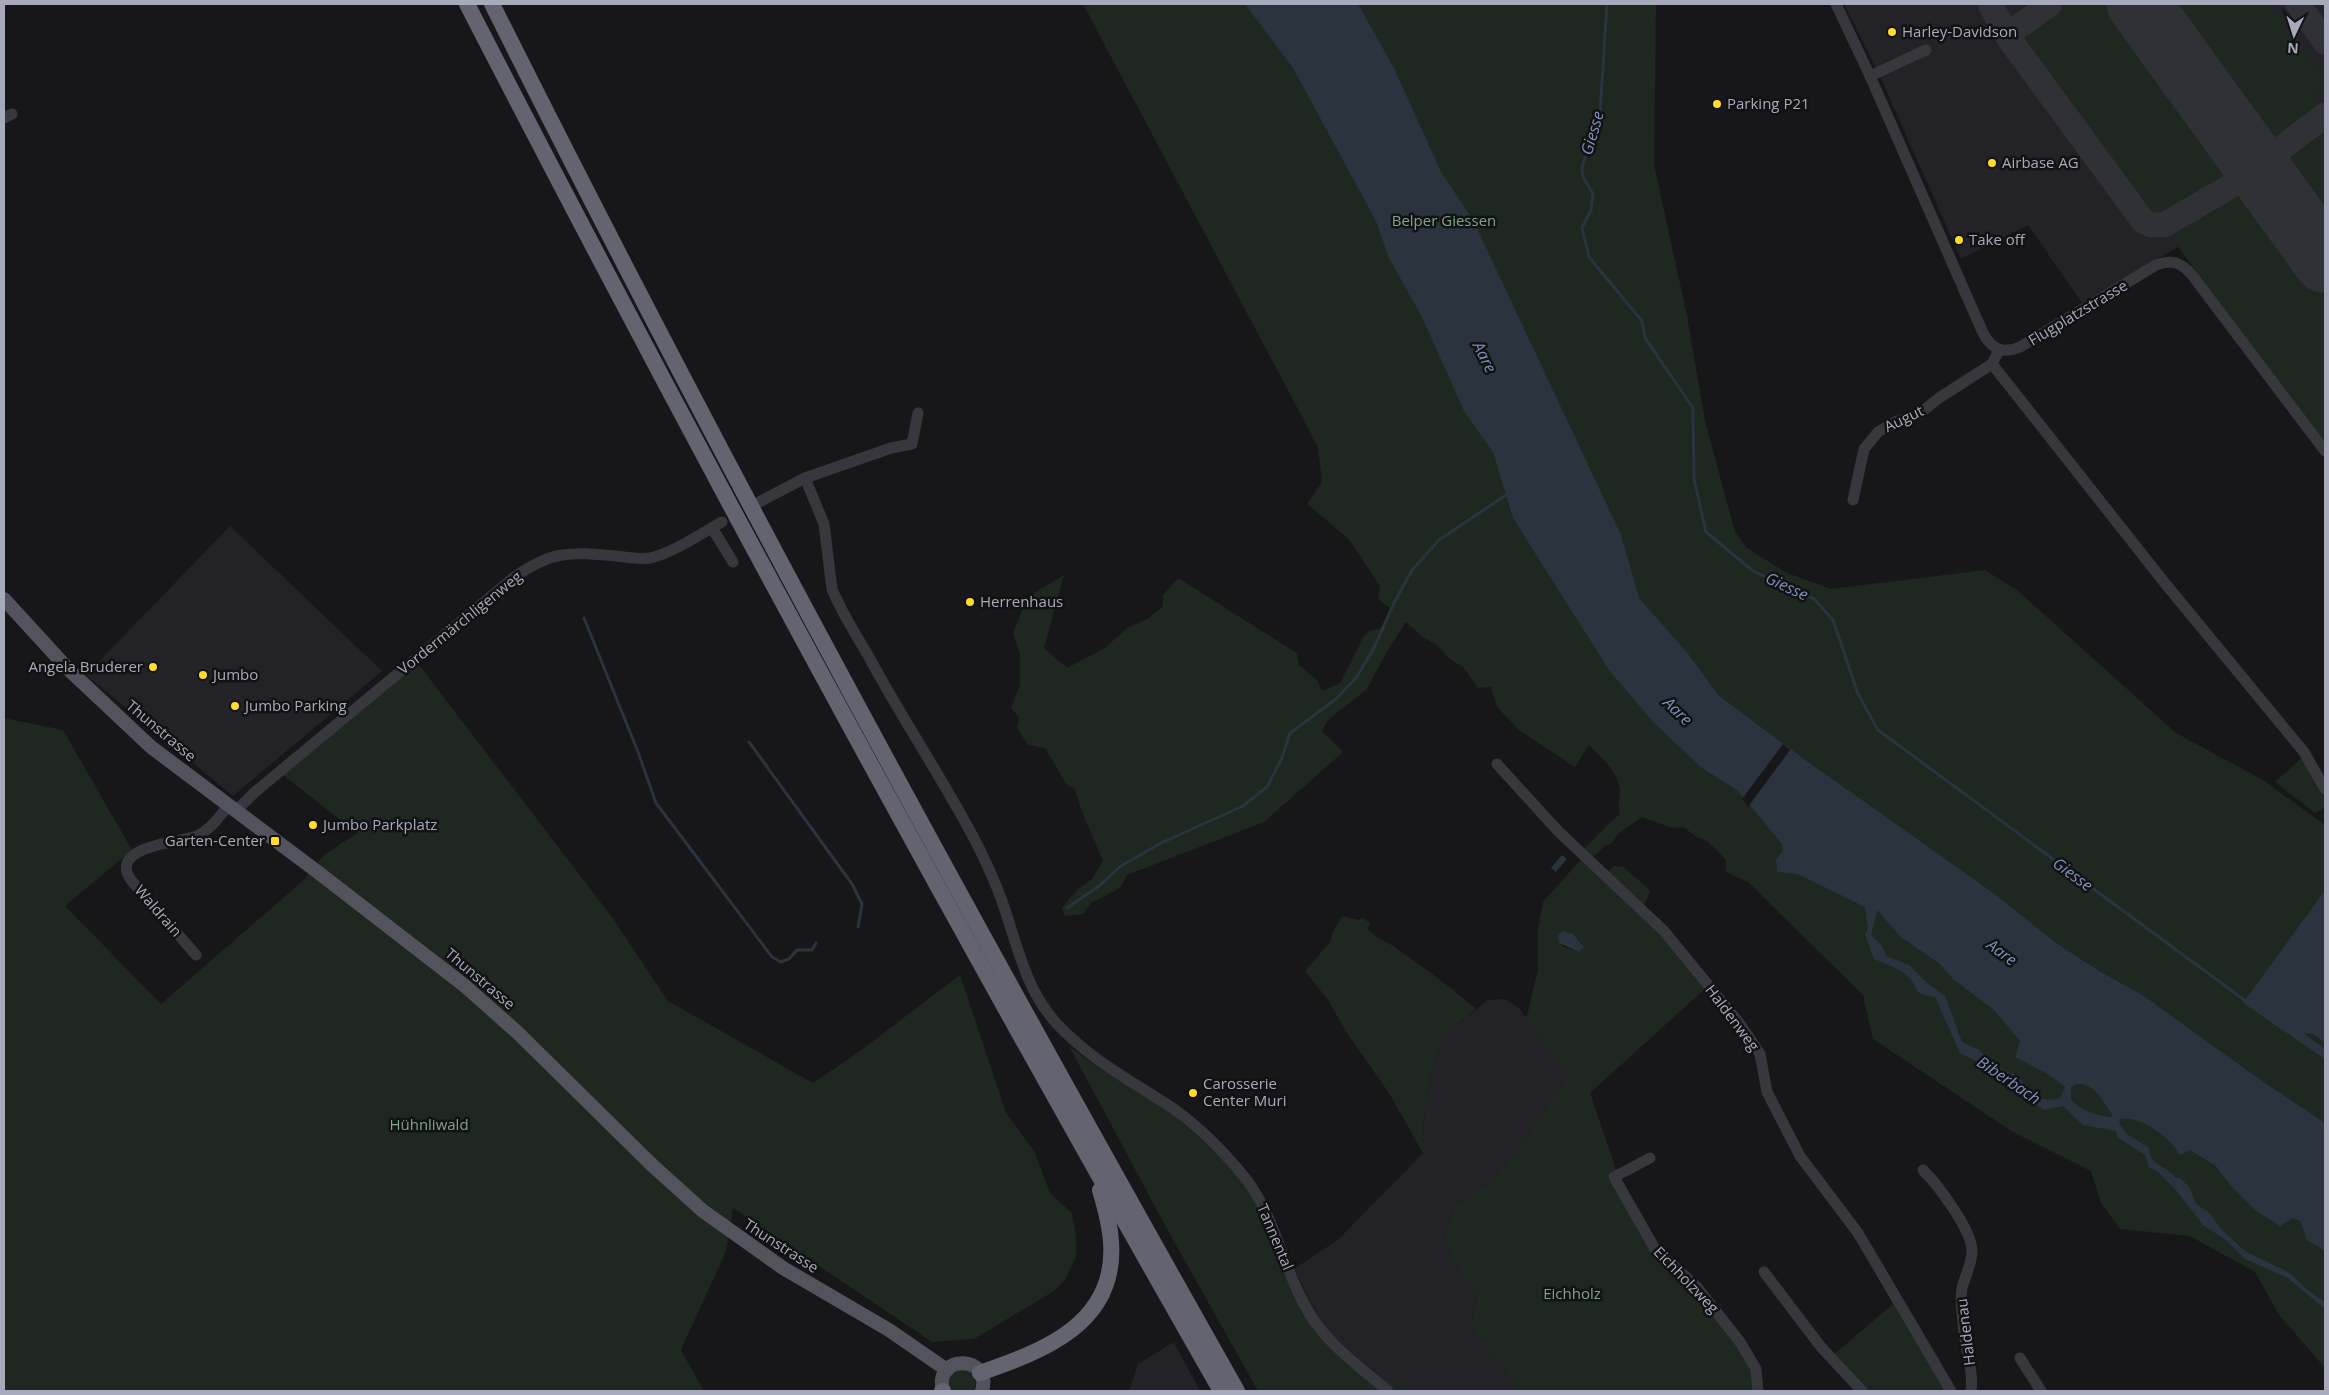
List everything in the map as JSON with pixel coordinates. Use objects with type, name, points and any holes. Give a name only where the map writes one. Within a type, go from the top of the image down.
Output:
[{"type":"highway","points":[[467,4],[622,304],[794,627],[1096,1171],[1221,1391]]},
{"type":"highway","points":[[492,4],[608,235],[766,537],[959,893],[1238,1391]]},
{"type":"highway","points":[[982,1386],[1034,1353],[1062,1338],[1086,1318],[1095,1305],[1108,1274],[1111,1243],[1096,1171]]},
{"type":"highway","points":[[1222,1363],[1246,1391]]},
{"type":"main road","name":"Thunstrasse","points":[[4,599],[56,657],[151,747],[319,873],[483,1001],[549,1062],[670,1182],[703,1211],[777,1264],[889,1330],[946,1370]]},
{"type":"main road","points":[[942,1391],[942,1380],[946,1370],[952,1365],[964,1363],[971,1364],[982,1386]]},
{"type":"street","points":[[1836,4],[1870,76],[1983,333],[1990,344],[1999,350],[1992,364],[2164,582],[2304,752],[2325,789]]},
{"type":"street","points":[[1870,76],[1926,50]]},
{"type":"street","name":"Flugplatzstrasse","points":[[1999,350],[2007,351],[2027,344],[2156,265],[2171,262],[2181,264],[2192,275],[2325,451]]},
{"type":"street","name":"Augut","points":[[1853,500],[1864,449],[1878,432],[1895,422],[1919,414],[1939,398],[1992,364]]},
{"type":"street","points":[[760,502],[805,478],[891,448],[912,444],[918,413]]},
{"type":"street","name":"Tannental","points":[[805,478],[822,516],[830,574],[836,600],[976,844],[1002,900],[1020,964],[1034,991],[1050,1016],[1077,1043],[1107,1068],[1176,1111],[1218,1149],[1247,1181],[1270,1220],[1304,1305],[1315,1323],[1337,1348],[1388,1391]]},
{"type":"street","name":"Vordermärchligenweg","points":[[232,809],[512,579],[534,564],[556,555],[572,554],[649,558],[670,550],[717,525],[733,562]]},
{"type":"street","name":"Haldenweg","points":[[1497,764],[1558,831],[1664,931],[1740,1024],[1760,1054],[1767,1092],[1800,1156],[1858,1233],[1952,1391]]},
{"type":"street","name":"Waldrain","points":[[196,955],[131,880],[127,872],[127,866],[134,856],[148,847],[200,834],[232,809]]},
{"type":"street","name":"Eichholzweg","points":[[1650,1158],[1614,1177],[1655,1249],[1696,1286],[1740,1342],[1756,1369],[1758,1391]]},
{"type":"street","name":"Haldenau","points":[[1923,1170],[1935,1182],[1953,1208],[1970,1241],[1972,1250],[1961,1298],[1963,1326],[1971,1374],[1971,1391]]},
{"type":"street","points":[[1764,1272],[1821,1347],[1862,1391]]},
{"type":"street","points":[[2020,1358],[2041,1391]]},
{"type":"shaded area","points":[[1844,4],[2325,4],[2325,443],[2178,247],[2082,303],[2028,225],[1961,259],[1882,81]]},
{"type":"shaded area","points":[[230,526],[382,671],[233,796],[86,675]]},
{"type":"shaded area","points":[[1505,999],[1519,1008],[1569,1075],[1522,1143],[1494,1179],[1455,1206],[1443,1239],[1476,1299],[1471,1329],[1521,1391],[1402,1391],[1392,1381],[1377,1375],[1327,1331],[1294,1269],[1339,1239],[1427,1149],[1422,1138],[1428,1085],[1442,1037],[1488,1000]]},
{"type":"shaded area","points":[[1174,1342],[1200,1391],[1129,1391],[1138,1364]]},
{"type":"green space","name":"Belper Giessen","points":[[1083,4],[1656,4],[1654,164],[1687,316],[1705,421],[1735,532],[1747,548],[1787,573],[1831,589],[1985,570],[2018,591],[2176,733],[2263,780],[2325,825],[2325,890],[2249,995],[2301,1032],[2313,1034],[2325,1043],[2325,1368],[2279,1315],[2255,1272],[2190,1236],[2120,1229],[2101,1203],[2091,1171],[2013,1132],[1873,1039],[1863,995],[1748,882],[1726,872],[1726,860],[1707,841],[1697,837],[1683,827],[1672,828],[1642,817],[1619,833],[1611,844],[1604,846],[1595,856],[1589,855],[1583,849],[1620,814],[1619,784],[1609,765],[1589,745],[1575,767],[1519,730],[1497,707],[1491,687],[1478,688],[1464,668],[1450,659],[1437,645],[1423,637],[1406,622],[1386,653],[1367,689],[1328,720],[1322,731],[1343,752],[1264,822],[1127,875],[1120,888],[1091,903],[1083,914],[1065,916],[1062,908],[1076,891],[1092,879],[1103,861],[1081,809],[1075,789],[1067,785],[1045,748],[1028,745],[1017,728],[1019,717],[1011,708],[1020,685],[1020,655],[1013,632],[1028,597],[1064,575],[1044,648],[1067,668],[1105,648],[1127,628],[1149,618],[1163,606],[1163,595],[1178,578],[1297,653],[1299,665],[1317,680],[1322,691],[1340,683],[1364,636],[1369,631],[1380,629],[1391,609],[1378,599],[1380,586],[1349,539],[1307,504],[1322,482],[1318,447]]},
{"type":"green space","points":[[2068,4],[2114,4],[2224,159],[2226,173],[2208,192],[2169,215],[2153,218],[2144,214],[2026,52],[2025,44],[2032,30],[2046,18]]},
{"type":"green space","points":[[2167,4],[2270,4],[2325,80],[2317,93],[2318,106],[2268,143]]},
{"type":"green space","points":[[2325,135],[2325,222],[2278,157],[2315,138]]},
{"type":"green space","points":[[2239,192],[2246,192],[2255,200],[2325,297],[2325,445],[2304,418],[2291,393],[2277,381],[2169,234]]},
{"type":"green space","name":"Hühnliwald","points":[[416,661],[614,920],[668,1001],[813,1083],[860,1051],[960,975],[1006,1113],[1034,1151],[1050,1193],[1072,1213],[1076,1237],[1076,1256],[1065,1280],[1054,1291],[974,1339],[932,1342],[733,1208],[726,1251],[681,1350],[704,1391],[4,1391],[4,718],[63,730],[132,850],[65,906],[161,1004],[305,879],[323,856],[357,833],[283,775]]},
{"type":"green space","points":[[2304,756],[2318,780],[2325,800],[2325,807],[2315,813],[2275,782]]},
{"type":"green space","name":"Eichholz","points":[[1583,857],[1606,875],[1614,866],[1624,867],[1650,891],[1644,906],[1650,918],[1659,918],[1676,938],[1707,987],[1590,1093],[1623,1190],[1655,1247],[1686,1276],[1755,1369],[1757,1391],[1521,1391],[1471,1329],[1476,1299],[1443,1239],[1455,1206],[1494,1179],[1522,1143],[1569,1075],[1526,1020],[1538,970],[1538,929],[1543,902]],"holes":[[[1573,934],[1582,944],[1573,950],[1562,946]]]},
{"type":"green space","points":[[1342,916],[1358,920],[1363,918],[1370,923],[1368,929],[1374,935],[1417,963],[1476,1009],[1442,1037],[1428,1085],[1422,1138],[1427,1149],[1423,1153],[1389,1093],[1347,1033],[1328,1000],[1305,971],[1331,941],[1332,934]]},
{"type":"green space","points":[[1069,1046],[1097,1067],[1165,1108],[1218,1153],[1248,1188],[1327,1331],[1377,1375],[1392,1381],[1402,1391],[1258,1391],[1166,1227]]},
{"type":"green space","points":[[1893,1304],[1946,1391],[1862,1391],[1832,1356]]},
{"type":"green space","points":[[960,1369],[970,1371],[976,1378],[975,1391],[949,1391],[948,1377]]},
{"type":"water","points":[[1245,4],[1358,4],[1394,68],[1441,172],[1473,220],[1621,535],[1639,598],[1689,655],[1718,695],[1804,759],[1996,895],[2056,943],[2099,971],[2144,996],[2249,1072],[2325,1123],[2325,1251],[2307,1240],[2300,1221],[2293,1218],[2280,1226],[2255,1210],[2230,1185],[2216,1166],[2190,1150],[2180,1155],[2162,1135],[2146,1124],[2128,1119],[2120,1119],[2119,1123],[2127,1134],[2149,1148],[2152,1159],[2176,1178],[2180,1178],[2190,1188],[2196,1204],[2210,1213],[2219,1227],[2245,1251],[2290,1273],[2306,1289],[2325,1302],[2325,1309],[2288,1278],[2245,1259],[2226,1240],[2203,1225],[2176,1190],[2157,1171],[2149,1167],[2145,1155],[2117,1137],[2116,1131],[2083,1125],[2063,1106],[2044,1110],[2019,1094],[2016,1087],[2003,1079],[1990,1075],[1982,1064],[1960,1053],[1935,997],[1923,995],[1917,991],[1906,974],[1874,959],[1865,934],[1868,929],[1865,907],[1798,874],[1777,872],[1776,860],[1783,851],[1782,844],[1738,791],[1701,767],[1653,722],[1609,670],[1513,518],[1493,452],[1464,411],[1422,317],[1389,258],[1376,221],[1293,68]],"holes":[[[1877,910],[1901,937],[1940,964],[1953,979],[1994,1010],[2020,1041],[2015,1057],[2048,1074],[2065,1087],[2060,1098],[2051,1100],[2039,1098],[2018,1077],[1998,1067],[1979,1050],[1962,1042],[1945,996],[1927,983],[1909,965],[1886,956],[1882,946],[1871,935]],[[2077,1084],[2094,1090],[2113,1115],[2111,1117],[2094,1114],[2075,1104],[2071,1100],[2071,1087]]]},
{"type":"water","points":[[1562,855],[1567,859],[1556,872],[1551,868]]},
{"type":"water","points":[[2325,890],[2325,1043],[2313,1034],[2303,1033],[2325,1049],[2325,1059],[2243,1003]]},
{"type":"water","points":[[1562,931],[1573,934],[1584,947],[1579,952],[1559,943],[1558,936]]},
{"type":"pier","points":[[1783,744],[1790,750],[1748,807],[1742,799]]},
{"type":"waterway","name":"Giesse","points":[[1607,4],[1600,113],[1582,167],[1583,177],[1593,194],[1591,210],[1582,228],[1589,257],[1642,321],[1645,338],[1693,408],[1694,479],[1706,532],[1753,571],[1814,599],[1833,620],[1858,694],[1878,730],[2247,1002]]},
{"type":"waterway","points":[[1067,908],[1099,886],[1121,866],[1161,843],[1243,806],[1267,787],[1282,758],[1290,733],[1336,699],[1356,678],[1374,648],[1394,603],[1412,570],[1439,540],[1509,493]]},
{"type":"waterway","points":[[584,618],[638,752],[656,803],[772,957],[781,962],[789,959],[797,950],[812,950],[816,943]]},
{"type":"waterway","points":[[749,742],[852,884],[862,904],[858,927]]},
{"type":"taxiway","points":[[1990,4],[2010,40],[2143,221],[2151,225],[2164,225],[2244,180],[2257,181],[2263,184],[2284,204]]},
{"type":"taxiway","points":[[2014,45],[2012,34],[2017,28],[2050,4]]},
{"type":"taxiway","points":[[2298,4],[2325,42]]},
{"type":"taxiway","points":[[2236,183],[2325,115]]},
{"type":"taxiway","points":[[2236,140],[2245,162],[2243,172],[2236,183]]},
{"type":"runway","points":[[2139,4],[2325,261]]},
{"type":"place","name":"Harley-Davidson","points":[[1892,32]]},
{"type":"place","name":"Parking P21","points":[[1717,104]]},
{"type":"place","name":"Airbase AG","points":[[1992,163]]},
{"type":"place","name":"Take off","points":[[1959,240]]},
{"type":"place","name":"Herrenhaus","points":[[970,602]]},
{"type":"place","name":"Angela Bruderer","points":[[153,667]]},
{"type":"place","name":"Jumbo","points":[[203,675]]},
{"type":"place","name":"Jumbo Parking","points":[[235,706]]},
{"type":"place","name":"Jumbo Parkplatz","points":[[313,825]]},
{"type":"place","name":"Garten-Center","points":[[275,841]]},
{"type":"place","name":"Carosserie Center Muri","points":[[1193,1093]]},
{"type":"water label","name":"Aare","points":[[1485,357]]},
{"type":"water label","name":"Aare","points":[[1678,711]]},
{"type":"water label","name":"Aare","points":[[2002,952]]},
{"type":"water label","name":"Biberbach","points":[[2009,1080]]}]
